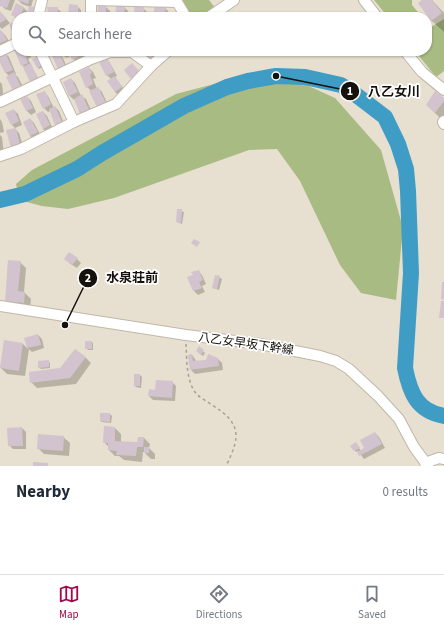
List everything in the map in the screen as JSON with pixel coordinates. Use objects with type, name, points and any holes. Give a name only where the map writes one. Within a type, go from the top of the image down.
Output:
[{"type":"street","points":[[39,12],[42,0]]},
{"type":"street","points":[[91,12],[92,0],[177,2],[183,12]]},
{"type":"street","points":[[216,12],[234,0]]},
{"type":"street","points":[[364,0],[373,12]]},
{"type":"street","points":[[0,51],[12,45]]},
{"type":"street","points":[[42,56],[74,122]]},
{"type":"street","points":[[0,102],[53,78],[89,56]]},
{"type":"street","points":[[137,56],[151,66]]},
{"type":"street","points":[[0,156],[21,149],[74,122],[116,104],[151,66],[162,56]]},
{"type":"street","points":[[409,56],[422,72],[444,90]]},
{"type":"street","name":"八乙女早坂下幹線","points":[[0,306],[186,336],[260,344],[320,356],[336,361],[349,369],[378,396],[399,419],[426,465],[440,458],[444,459]]},
{"type":"path","points":[[186,336],[188,375],[191,386],[196,394],[223,412],[232,421],[236,431],[236,441],[233,453],[226,466]]},
{"type":"green space","points":[[181,0],[209,0],[215,8],[208,12],[187,12]]},
{"type":"green space","points":[[374,0],[412,0],[412,5],[418,12],[384,12]]},
{"type":"green space","points":[[444,19],[444,71],[436,77],[419,56],[432,56],[432,26]]},
{"type":"green space","points":[[271,69],[335,98],[381,150],[403,228],[396,300],[361,293],[340,265],[300,181],[277,149],[249,150],[114,198],[68,209],[42,206],[23,201],[19,196],[16,184],[32,170],[176,94]]},
{"type":"building","points":[[0,0],[10,0],[7,8],[0,6]]},
{"type":"building","points":[[17,0],[29,0],[28,4]]},
{"type":"building","points":[[422,0],[432,0],[442,13],[432,20],[432,12],[424,12],[418,3]]},
{"type":"building","points":[[16,3],[24,7],[22,12],[12,12]]},
{"type":"building","points":[[69,4],[78,5],[78,12],[68,12]]},
{"type":"building","points":[[98,5],[106,6],[106,12],[97,12]]},
{"type":"building","points":[[29,6],[35,7],[34,12],[28,12]]},
{"type":"building","points":[[116,6],[125,6],[124,12],[115,12]]},
{"type":"building","points":[[134,6],[144,7],[144,12],[135,12]]},
{"type":"building","points":[[154,6],[165,6],[166,12],[154,12]]},
{"type":"building","points":[[47,7],[58,7],[58,12],[48,12]]},
{"type":"building","points":[[0,11],[7,19],[0,23]]},
{"type":"building","points":[[12,23],[12,31],[9,24]]},
{"type":"building","points":[[0,30],[7,40],[0,43]]},
{"type":"building","points":[[5,52],[13,70],[5,73],[0,63],[0,55]]},
{"type":"building","points":[[17,56],[25,56],[28,63],[21,66]]},
{"type":"building","points":[[39,56],[44,64],[37,68],[32,59]]},
{"type":"building","points":[[52,56],[60,56],[65,66],[58,69]]},
{"type":"building","points":[[70,56],[79,56],[72,60]]},
{"type":"building","points":[[148,56],[156,56],[151,60]]},
{"type":"building","points":[[107,57],[114,72],[106,76],[99,62]]},
{"type":"building","points":[[31,63],[37,78],[30,82],[23,67]]},
{"type":"building","points":[[132,63],[140,72],[131,79],[124,70]]},
{"type":"building","points":[[89,67],[92,73],[90,75],[93,84],[86,88],[79,72]]},
{"type":"building","points":[[14,72],[21,87],[13,91],[6,77]]},
{"type":"building","points":[[115,76],[122,87],[115,92],[107,81]]},
{"type":"building","points":[[71,78],[78,92],[69,96],[63,82]]},
{"type":"building","points":[[98,87],[106,103],[97,107],[89,91]]},
{"type":"building","points":[[45,91],[51,104],[43,109],[36,94]]},
{"type":"building","points":[[435,91],[444,98],[444,101],[435,113],[426,105]]},
{"type":"building","points":[[82,94],[89,110],[80,114],[74,99]]},
{"type":"building","points":[[27,96],[33,108],[26,111],[20,99]]},
{"type":"building","points":[[55,106],[62,122],[55,125],[49,109]]},
{"type":"building","points":[[14,109],[19,121],[11,125],[5,113]]},
{"type":"building","points":[[43,111],[50,125],[43,129],[36,114]]},
{"type":"building","points":[[30,118],[38,132],[30,136],[23,122]]},
{"type":"building","points":[[16,128],[20,145],[11,148],[6,130]]},
{"type":"building","points":[[177,209],[182,209],[181,223],[176,222]]},
{"type":"building","points":[[194,239],[200,242],[197,247],[191,243]]},
{"type":"building","points":[[69,252],[78,258],[72,265],[64,259]]},
{"type":"building","points":[[8,260],[21,261],[18,291],[25,292],[24,303],[5,301]]},
{"type":"building","points":[[199,270],[203,280],[199,282],[202,288],[193,291],[187,277],[193,275],[191,272]]},
{"type":"building","points":[[215,275],[220,276],[217,289],[212,288]]},
{"type":"building","points":[[442,282],[444,282],[444,300],[441,299]]},
{"type":"building","points":[[441,301],[444,301],[444,318],[439,318]]},
{"type":"building","points":[[38,334],[41,345],[27,348],[24,338]]},
{"type":"building","points":[[4,340],[23,343],[19,371],[0,368]]},
{"type":"building","points":[[85,341],[92,341],[92,349],[85,349]]},
{"type":"building","points":[[199,346],[204,350],[201,355],[196,351]]},
{"type":"building","points":[[75,349],[86,357],[70,378],[30,383],[29,372],[60,368]]},
{"type":"building","points":[[192,354],[193,361],[206,360],[208,354],[218,358],[219,366],[190,370],[188,355]]},
{"type":"building","points":[[49,360],[49,367],[38,368],[38,361]]},
{"type":"building","points":[[134,374],[140,374],[140,386],[134,386]]},
{"type":"building","points":[[156,380],[173,381],[172,398],[148,396],[149,389],[155,390]]},
{"type":"building","points":[[100,413],[110,413],[110,422],[100,421]]},
{"type":"building","points":[[104,426],[115,427],[115,441],[137,442],[138,437],[144,437],[143,447],[137,447],[136,456],[116,455],[117,451],[108,450],[108,443],[103,443]]},
{"type":"building","points":[[22,427],[23,446],[8,446],[7,428]]},
{"type":"building","points":[[375,432],[382,444],[359,456],[357,452],[364,448],[360,440]]},
{"type":"building","points":[[38,434],[64,436],[63,451],[37,449]]},
{"type":"building","points":[[356,442],[360,448],[354,451],[350,446]]},
{"type":"building","points":[[144,447],[149,447],[149,453],[144,453]]},
{"type":"building","points":[[33,462],[48,463],[48,466],[33,466]]},
{"type":"waterway","points":[[0,200],[25,194],[77,169],[184,106],[227,87],[248,81],[276,76],[305,77],[341,85],[385,117],[398,144],[406,169],[411,273],[405,368],[409,385],[416,400],[427,410],[444,416]]},
{"type":"place","name":"八乙女川","points":[[276,76]]},
{"type":"place","name":"水泉荘前","points":[[65,325]]}]
